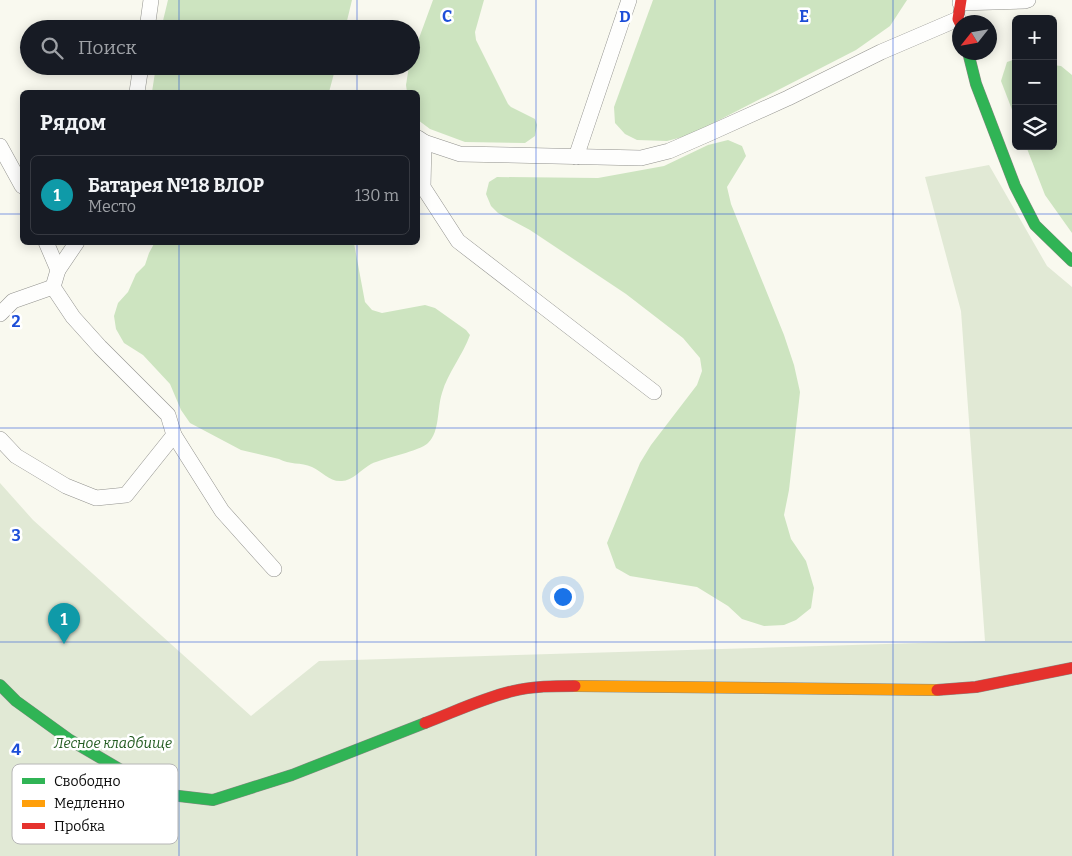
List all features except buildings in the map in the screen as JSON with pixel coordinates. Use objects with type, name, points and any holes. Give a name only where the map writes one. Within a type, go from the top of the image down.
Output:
[{"type":"street","points":[[960,15],[961,1]]},
{"type":"street","points":[[970,60],[976,84],[1015,186],[1035,225],[1072,262]]},
{"type":"street","points":[[178,796],[213,800],[292,775],[476,703],[513,691],[552,686],[929,690],[976,687],[1072,668]]},
{"type":"street","points":[[0,685],[16,701],[70,740],[110,764]]},
{"type":"lane","points":[[148,20],[151,0]]},
{"type":"lane","points":[[576,157],[630,0]]},
{"type":"lane","points":[[961,1],[1028,0]]},
{"type":"lane","points":[[654,392],[458,241],[423,187],[421,140],[460,154],[641,158],[669,151],[788,98],[881,52],[952,24]]},
{"type":"lane","points":[[137,90],[140,75]]},
{"type":"lane","points":[[0,146],[20,178]]},
{"type":"lane","points":[[0,169],[20,179]]},
{"type":"lane","points":[[47,245],[58,270]]},
{"type":"lane","points":[[53,287],[58,270],[74,245]]},
{"type":"lane","points":[[0,314],[13,301],[53,287]]},
{"type":"lane","points":[[53,287],[73,317],[94,341],[168,415],[174,435],[222,510],[274,569]]},
{"type":"lane","points":[[0,439],[16,456],[66,486],[96,498],[126,495],[174,435]]},
{"type":"green space","points":[[168,0],[352,0],[347,20],[163,20]]},
{"type":"green space","points":[[433,0],[484,0],[475,32],[476,40],[508,104],[535,119],[537,125],[535,136],[525,143],[465,142],[430,129],[420,122],[420,90],[407,90],[406,85],[408,75],[420,75],[420,35]]},
{"type":"green space","points":[[653,0],[907,0],[890,26],[856,50],[690,135],[667,141],[637,140],[625,134],[615,123],[614,107]]},
{"type":"green space","points":[[1012,60],[1012,110],[1001,81],[1007,62]]},
{"type":"green space","points":[[1057,66],[1061,66],[1072,75],[1072,233],[1045,195],[1028,150],[1057,150]]},
{"type":"green space","points":[[155,75],[334,75],[330,90],[152,90]]},
{"type":"green space","points":[[728,140],[742,146],[746,156],[727,187],[731,204],[784,335],[794,365],[800,392],[789,490],[784,515],[791,539],[806,561],[814,588],[811,608],[796,620],[784,625],[764,626],[742,619],[728,606],[697,587],[630,576],[616,568],[607,543],[640,463],[651,445],[697,385],[702,371],[700,358],[683,338],[626,294],[530,230],[498,213],[491,206],[486,194],[489,182],[497,177],[598,178],[664,166],[708,145]]},
{"type":"green space","name":"Лесное кладбище","points":[[989,165],[1047,266],[1072,287],[1072,856],[0,856],[0,483],[33,520],[251,716],[319,661],[985,641],[961,311],[925,177]]},
{"type":"green space","points":[[153,245],[354,245],[365,302],[372,310],[382,313],[425,305],[435,308],[466,330],[470,335],[445,385],[440,399],[435,433],[432,438],[418,449],[371,464],[349,479],[337,481],[308,465],[287,462],[241,450],[190,423],[181,410],[170,384],[143,355],[124,343],[116,329],[114,316],[118,303],[128,292],[136,274],[145,265]]},
{"type":"traffic: fast","points":[[970,60],[976,84],[1015,186],[1035,225],[1072,261]]},
{"type":"traffic: fast","points":[[0,685],[16,701],[70,740],[111,764]]},
{"type":"traffic: fast","points":[[178,796],[213,800],[292,775],[425,723]]},
{"type":"traffic: slow","points":[[575,686],[937,690]]},
{"type":"traffic: jam","points":[[959,15],[961,0]]},
{"type":"traffic: jam","points":[[937,690],[976,687],[1072,668]]},
{"type":"traffic: jam","points":[[425,723],[480,701],[521,689],[575,686]]},
{"type":"place","name":"Батарея №18 ВЛОР","points":[[64,644]]}]
